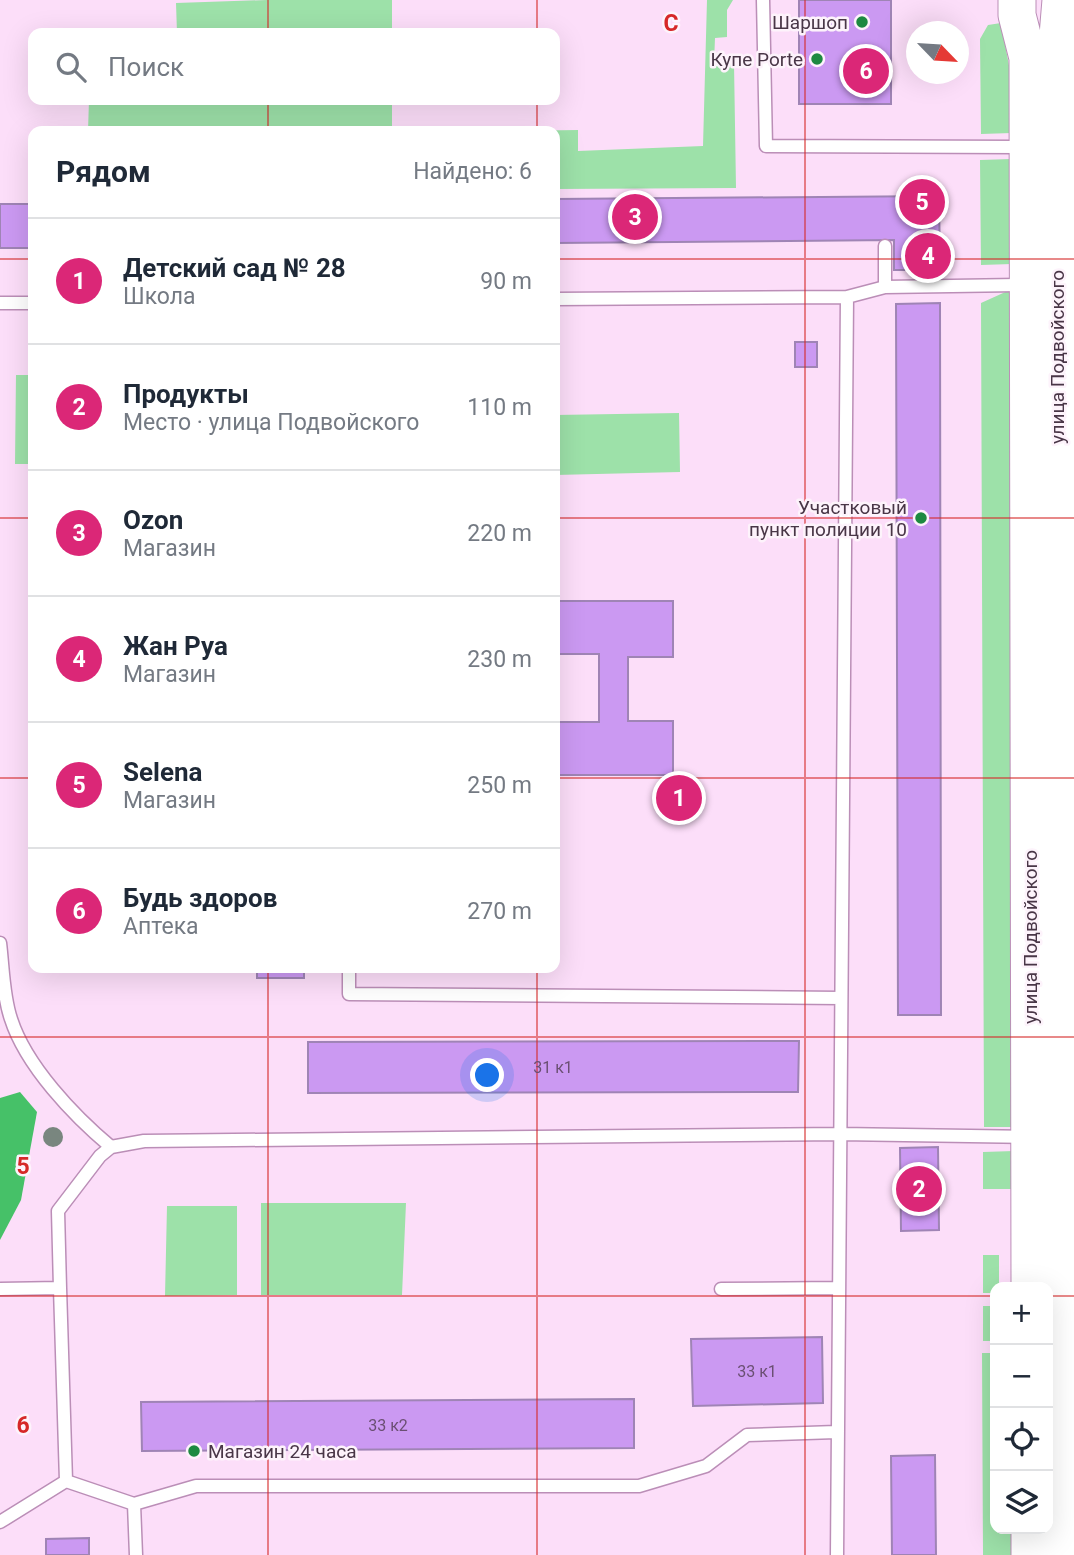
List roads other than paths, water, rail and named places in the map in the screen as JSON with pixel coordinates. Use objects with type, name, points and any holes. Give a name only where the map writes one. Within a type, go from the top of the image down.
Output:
[{"type":"street","name":"улица Подвойского","points":[[1017,0],[1017,15],[1028,58],[1042,147],[1044,1137],[1060,1394],[1058,1555]]},
{"type":"street","name":"улица Подвойского","points":[[1042,147],[1056,60],[1061,0]]},
{"type":"street","name":"улица Подвойского","points":[[1030,1282],[1066,940],[1043,285]]},
{"type":"street","points":[[1030,1534],[1030,1555]]},
{"type":"lane","points":[[764,0],[766,146],[1042,147]]},
{"type":"lane","points":[[885,246],[885,287]]},
{"type":"lane","points":[[560,299],[847,297],[885,287],[1043,285]]},
{"type":"lane","points":[[836,1555],[847,297]]},
{"type":"lane","points":[[0,303],[28,303]]},
{"type":"lane","points":[[0,943],[5,1018],[75,1117],[111,1147]]},
{"type":"lane","points":[[349,973],[349,994],[841,999]]},
{"type":"lane","points":[[65,1481],[58,1211],[100,1156],[111,1147],[144,1141],[840,1134],[1044,1137]]},
{"type":"lane","points":[[0,1289],[60,1288]]},
{"type":"lane","points":[[722,1289],[837,1288]]},
{"type":"lane","points":[[65,1481],[135,1504],[196,1486],[639,1486],[706,1466],[747,1435],[836,1432]]},
{"type":"lane","points":[[0,1522],[65,1481]]},
{"type":"lane","points":[[135,1504],[136,1555]]},
{"type":"place","name":"Шаршоп","points":[[862,22]]},
{"type":"place","name":"Купе Porte","points":[[817,59]]},
{"type":"place","name":"Будь здоров","points":[[866,71]]},
{"type":"place","name":"Selena","points":[[922,202]]},
{"type":"place","name":"Ozon","points":[[635,217]]},
{"type":"place","name":"Жан Руа","points":[[928,256]]},
{"type":"place","name":"Участковый пункт полиции 10","points":[[921,518]]},
{"type":"place","name":"Детский сад № 28","points":[[679,798]]},
{"type":"place","name":"Продукты","points":[[919,1189]]},
{"type":"place","name":"Магазин 24 часа","points":[[194,1451]]}]
